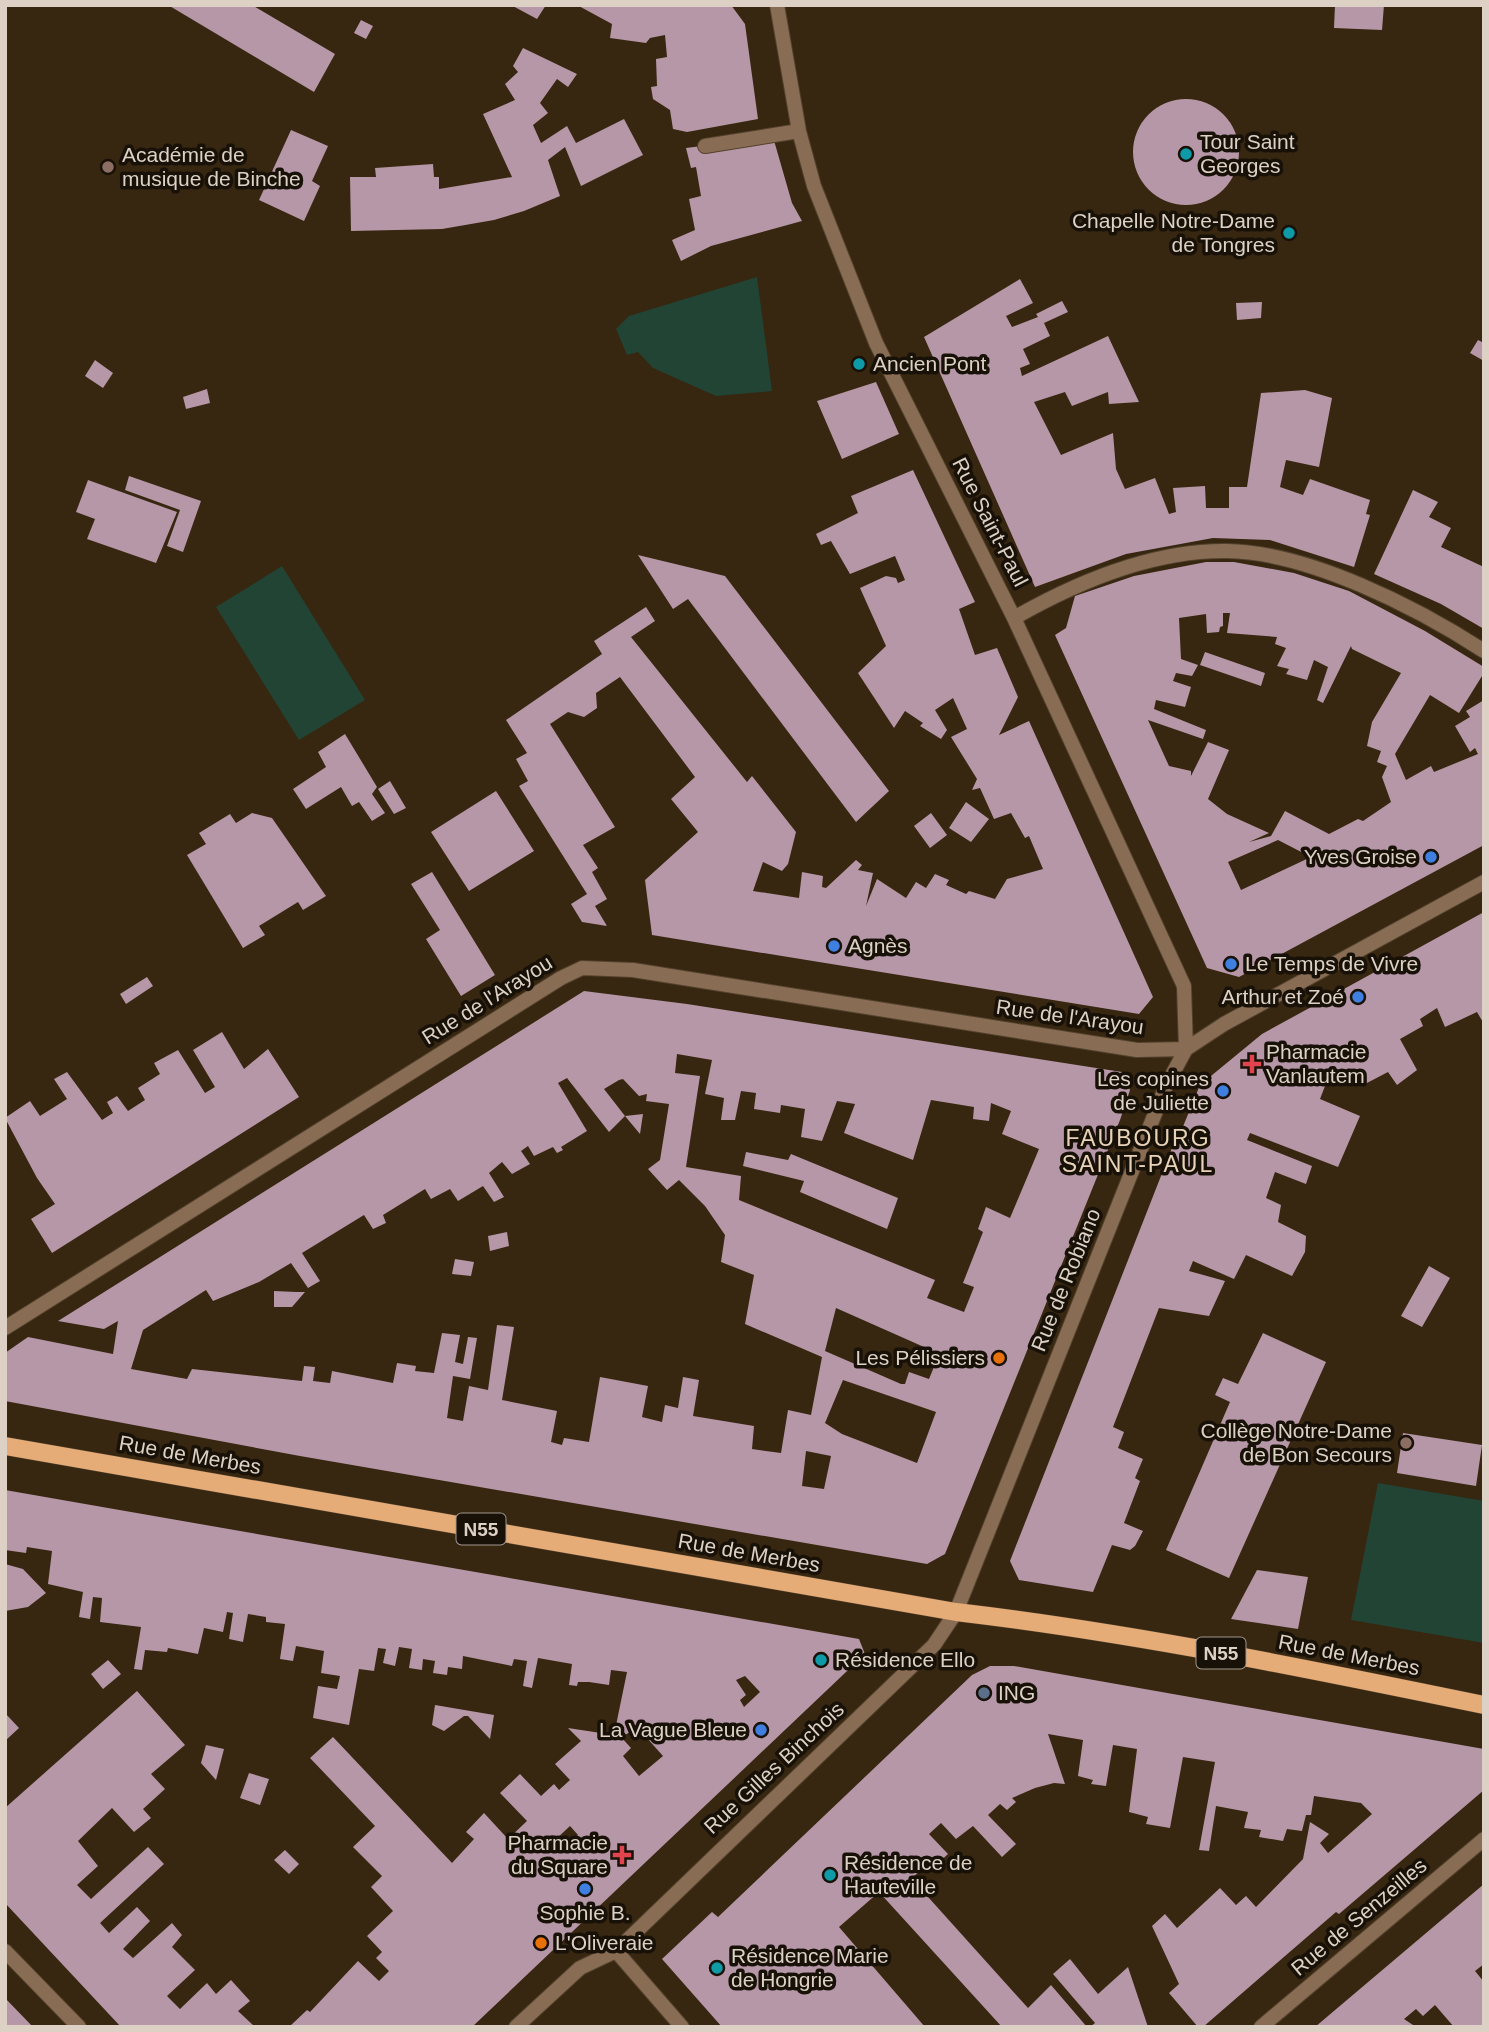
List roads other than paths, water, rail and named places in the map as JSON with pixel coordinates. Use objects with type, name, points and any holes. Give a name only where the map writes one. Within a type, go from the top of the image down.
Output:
[{"type":"main road","name":"Rue de Merbes","points":[[5,1446],[956,1612],[1041,1622],[1250,1658],[1484,1705]]},
{"type":"street","name":"Rue Saint-Paul","points":[[777,5],[799,131],[814,186],[876,343],[1014,618],[1184,986],[1186,1049]]},
{"type":"street","points":[[705,146],[799,131]]},
{"type":"street","points":[[1014,618],[1052,596],[1125,567],[1202,552],[1227,551],[1255,553],[1357,584],[1420,612],[1484,651]]},
{"type":"street","name":"Rue de Robiano","points":[[956,1612],[1166,1086],[1186,1049],[1224,1024],[1484,882]]},
{"type":"street","name":"Rue de l'Arayou","points":[[5,1328],[375,1094],[561,978],[582,968],[633,970],[1137,1050],[1186,1049]]},
{"type":"street","name":"Rue Gilles Binchois","points":[[616,1951],[649,1916],[934,1645],[956,1612]]},
{"type":"street","name":"Rue de Senzeilles","points":[[1261,2027],[1484,1839]]},
{"type":"street","points":[[5,1951],[79,2027]]},
{"type":"street","points":[[516,2027],[580,1968],[616,1951],[682,2027]]},
{"type":"place","name":"Tour Saint Georges","points":[[1186,154]]},
{"type":"place","name":"Académie de musique de Binche","points":[[108,167]]},
{"type":"place","name":"Chapelle Notre-Dame de Tongres","points":[[1289,233]]},
{"type":"place","name":"Ancien Pont","points":[[859,364]]},
{"type":"place","name":"Yves Groise","points":[[1431,857]]},
{"type":"place","name":"Agnès","points":[[834,946]]},
{"type":"place","name":"Le Temps de Vivre","points":[[1231,964]]},
{"type":"place","name":"Arthur et Zoé","points":[[1358,997]]},
{"type":"place","name":"Pharmacie Vanlautem","points":[[1252,1064]]},
{"type":"place","name":"Les copines de Juliette","points":[[1223,1091]]},
{"type":"place","name":"Les Pélissiers","points":[[999,1358]]},
{"type":"place","name":"Collège Notre-Dame de Bon Secours","points":[[1406,1443]]},
{"type":"place","name":"Résidence Ello","points":[[821,1660]]},
{"type":"place","name":"ING","points":[[984,1693]]},
{"type":"place","name":"La Vague Bleue","points":[[761,1730]]},
{"type":"place","name":"Pharmacie du Square","points":[[622,1855]]},
{"type":"place","name":"Résidence de Hauteville","points":[[830,1875]]},
{"type":"place","name":"Sophie B.","points":[[585,1889]]},
{"type":"place","name":"L'Oliveraie","points":[[541,1943]]},
{"type":"place","name":"Résidence Marie de Hongrie","points":[[717,1968]]},
{"type":"district","name":"FAUBOURG SAINT-PAUL","points":[[1138,1151]]}]
